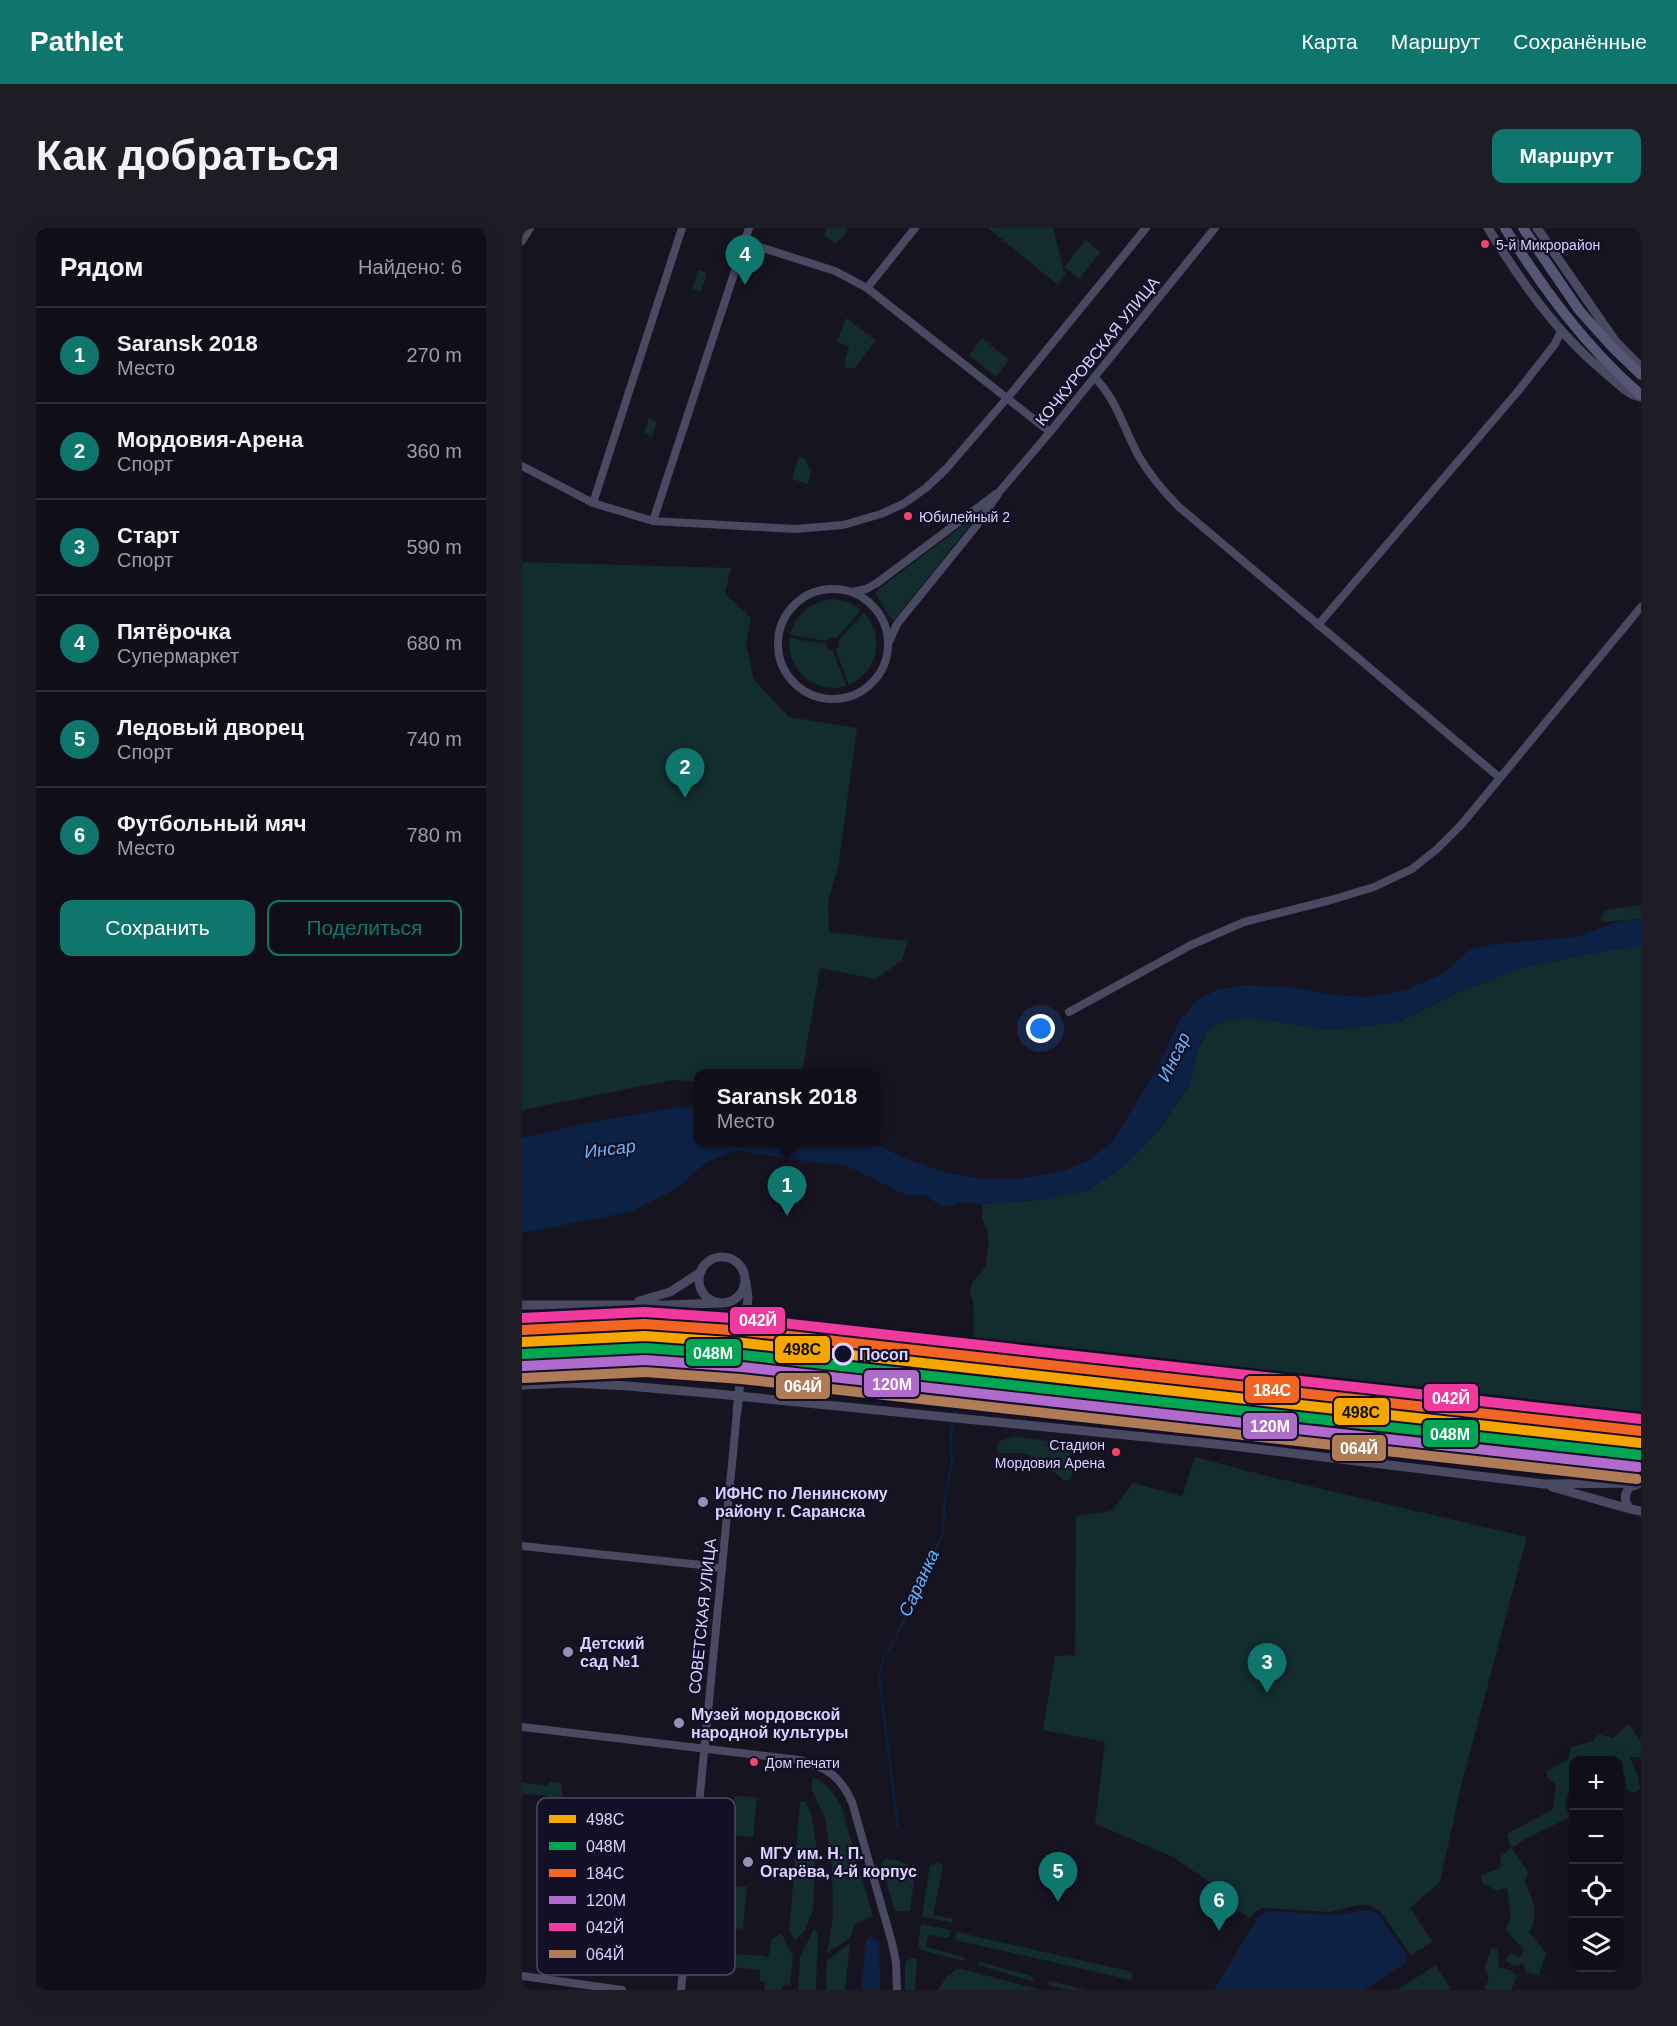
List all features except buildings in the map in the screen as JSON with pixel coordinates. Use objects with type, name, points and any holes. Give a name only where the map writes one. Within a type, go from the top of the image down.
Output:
[{"type":"main road","points":[[1506,228],[1554,301],[1582,337],[1641,396]]},
{"type":"main road","points":[[1523,228],[1593,327],[1641,375]]},
{"type":"street","points":[[522,241],[530,228]]},
{"type":"street","points":[[593,504],[682,228]]},
{"type":"street","points":[[653,521],[749,228]]},
{"type":"street","points":[[867,288],[915,228]]},
{"type":"street","points":[[522,466],[593,504],[653,521],[795,528],[843,525],[881,514],[903,504],[926,488],[946,469],[1146,228]]},
{"type":"street","name":"КОЧКУРОВСКАЯ УЛИЦА","points":[[888,644],[897,624],[977,525],[1000,491],[1215,228]]},
{"type":"street","points":[[1488,228],[1561,331],[1624,389],[1633,395],[1641,396]]},
{"type":"street","points":[[1537,228],[1616,342],[1641,367]]},
{"type":"street","points":[[744,242],[835,271],[867,288],[1050,432]]},
{"type":"street","points":[[1318,625],[1519,390],[1555,344],[1561,331]]},
{"type":"street","points":[[1094,377],[1105,388],[1138,455],[1172,500],[1500,778]]},
{"type":"street","name":"КОЧКУРОВСКАЯ УЛИЦА","points":[[852,592],[878,583],[1000,491]]},
{"type":"street","points":[[832,589],[852,592],[869,602],[881,616],[888,634],[888,644],[885,664],[873,682],[855,695],[845,698],[824,698],[804,691],[788,676],[778,645],[782,624],[794,606],[811,594],[832,589]]},
{"type":"street","points":[[1070,1012],[1191,945],[1244,922],[1374,887],[1412,869],[1437,849],[1462,824],[1641,607]]},
{"type":"street","points":[[522,1305],[702,1305],[723,1303],[737,1298],[741,1293],[745,1280],[744,1273],[737,1262],[724,1257],[711,1260],[701,1272],[670,1292],[631,1304]]},
{"type":"street","points":[[701,1272],[699,1279],[703,1292],[713,1301],[737,1306],[746,1317]]},
{"type":"street","name":"СОВЕТСКАЯ УЛИЦА","points":[[699,1798],[748,1298],[745,1280]]},
{"type":"street","points":[[522,1385],[569,1383],[739,1396],[1225,1444],[1544,1484],[1641,1484]]},
{"type":"street","points":[[1544,1484],[1641,1511]]},
{"type":"street","points":[[1630,1509],[1625,1502],[1625,1493],[1629,1487],[1641,1484]]},
{"type":"street","points":[[522,1546],[722,1569]]},
{"type":"street","points":[[522,1727],[799,1760],[822,1767],[839,1780],[852,1802],[886,1918],[896,1962],[897,1990]]},
{"type":"street","name":"СОВЕТСКАЯ УЛИЦА","points":[[681,1990],[682,1975]]},
{"type":"street","points":[[522,1976],[622,1990]]},
{"type":"green space","points":[[827,228],[848,230],[835,244],[824,235]]},
{"type":"green space","points":[[988,228],[1053,228],[1062,269],[1067,273],[1058,285]]},
{"type":"green space","points":[[1085,240],[1101,252],[1079,279],[1064,267]]},
{"type":"green space","points":[[698,270],[707,273],[701,292],[692,290]]},
{"type":"green space","points":[[846,318],[876,341],[854,369],[844,367],[849,346],[837,342]]},
{"type":"green space","points":[[982,338],[1009,360],[996,377],[969,355]]},
{"type":"green space","points":[[649,418],[657,421],[652,437],[644,434]]},
{"type":"green space","points":[[799,456],[805,458],[811,472],[808,484],[792,479]]},
{"type":"green space","points":[[969,521],[971,524],[895,619],[891,619],[876,595],[876,591]]},
{"type":"green space","points":[[522,562],[731,568],[725,593],[751,618],[746,644],[754,680],[789,717],[857,728],[838,868],[828,901],[829,932],[908,941],[902,960],[876,979],[820,968],[803,1069],[694,1069],[694,1082],[674,1080],[522,1110]]},
{"type":"green space","points":[[832,599],[849,602],[861,610],[837,638],[830,637],[827,641],[790,635],[796,621],[805,610],[817,603]]},
{"type":"green space","points":[[864,612],[875,632],[876,652],[867,671],[849,685],[836,650],[839,640]]},
{"type":"green space","points":[[789,638],[826,644],[828,649],[833,651],[846,686],[824,687],[805,677],[793,660]]},
{"type":"green space","points":[[1641,905],[1641,919],[1602,922],[1599,918],[1606,910]]},
{"type":"green space","points":[[1641,946],[1641,1441],[971,1365],[968,1342],[974,1333],[973,1302],[970,1290],[973,1281],[985,1268],[989,1243],[987,1229],[982,1219],[983,1204],[1049,1199],[1090,1189],[1128,1163],[1161,1127],[1189,1085],[1206,1032],[1226,1020],[1251,1018],[1327,1029],[1399,1022],[1457,993],[1521,968],[1598,952]]},
{"type":"green space","points":[[731,1309],[739,1312],[739,1329],[551,1329],[522,1333],[522,1316]]},
{"type":"green space","points":[[965,1391],[1176,1419],[1533,1458],[1591,1451],[1641,1456],[1641,1476],[1543,1473],[1138,1423],[964,1405]]},
{"type":"green space","points":[[1013,1436],[1063,1443],[1069,1447],[1071,1479],[1065,1481],[1033,1456],[1021,1453],[999,1453],[996,1448],[1000,1441]]},
{"type":"green space","points":[[1195,1457],[1527,1537],[1461,1786],[1440,1882],[1410,1908],[1433,1942],[1411,1955],[1379,1910],[1370,1905],[1359,1905],[1329,1912],[1262,1908],[1250,1918],[1217,1898],[1218,1892],[1214,1885],[1171,1856],[1095,1824],[1105,1742],[1043,1730],[1055,1656],[1075,1655],[1076,1516],[1111,1511],[1133,1483],[1182,1496]]},
{"type":"green space","points":[[1629,1723],[1641,1743],[1641,1759],[1630,1757],[1640,1789],[1634,1793],[1626,1789],[1623,1756],[1569,1756],[1569,1792],[1565,1806],[1569,1818],[1527,1838],[1512,1848],[1528,1872],[1525,1883],[1535,1914],[1529,1932],[1546,1953],[1539,1975],[1526,1972],[1523,1964],[1514,1966],[1505,1961],[1510,1953],[1520,1957],[1524,1950],[1506,1930],[1511,1917],[1507,1888],[1497,1891],[1482,1883],[1481,1875],[1500,1868],[1501,1856],[1511,1848],[1507,1834],[1553,1809],[1556,1785],[1547,1777],[1547,1771],[1568,1759],[1571,1747],[1593,1741],[1598,1734],[1613,1738]]},
{"type":"green space","points":[[813,1778],[826,1785],[841,1805],[873,1916],[858,1922],[850,1938],[827,1953],[833,1916],[832,1866],[825,1818],[811,1788]]},
{"type":"green space","points":[[551,1781],[561,1783],[562,1798],[522,1794],[522,1782],[546,1786]]},
{"type":"green space","points":[[734,1796],[757,1797],[753,1837],[735,1835]]},
{"type":"green space","points":[[800,1801],[806,1802],[811,1814],[816,1843],[813,1910],[805,1930],[795,1941],[789,1931]]},
{"type":"green space","points":[[885,1859],[909,1865],[914,1881],[910,1911],[895,1911],[881,1865]]},
{"type":"green space","points":[[939,1862],[943,1867],[933,1915],[954,1919],[952,1923],[922,1916],[930,1866]]},
{"type":"green space","points":[[735,1886],[747,1887],[743,1929],[735,1928]]},
{"type":"green space","points":[[921,1924],[951,1930],[949,1938],[928,1935],[926,1947],[964,1957],[966,1960],[921,1950],[918,1945]]},
{"type":"green space","points":[[814,1928],[818,1934],[816,1990],[798,1990],[800,1957]]},
{"type":"green space","points":[[956,1932],[1133,1972],[1131,1980],[955,1940]]},
{"type":"green space","points":[[781,1933],[793,1957],[790,1985],[783,1985],[782,1990],[764,1990],[765,1982],[760,1981],[760,1970],[735,1967],[735,1954],[768,1958],[772,1939]]},
{"type":"green space","points":[[850,1943],[845,1990],[826,1990],[827,1960]]},
{"type":"green space","points":[[1491,1948],[1498,1949],[1499,1968],[1510,1970],[1517,1976],[1511,1990],[1487,1990],[1485,1987],[1489,1978],[1484,1968]]},
{"type":"green space","points":[[912,1958],[917,1959],[915,1990],[905,1990],[905,1965],[906,1961]]},
{"type":"green space","points":[[980,1962],[1032,1976],[1034,1980],[979,1965]]},
{"type":"green space","points":[[1436,1965],[1450,1988],[1447,1990],[1397,1990]]},
{"type":"green space","points":[[956,1969],[1040,1990],[938,1990],[947,1976]]},
{"type":"green space","points":[[1048,1981],[1087,1990],[1069,1990],[1049,1985]]},
{"type":"water","name":"Инсар","points":[[1641,919],[1641,946],[1598,952],[1521,968],[1457,993],[1399,1022],[1327,1029],[1251,1018],[1226,1020],[1205,1032],[1189,1085],[1161,1127],[1128,1163],[1090,1189],[1049,1199],[983,1204],[961,1202],[947,1207],[939,1205],[926,1195],[906,1195],[856,1170],[835,1163],[827,1164],[736,1151],[706,1162],[677,1188],[630,1212],[522,1233],[522,1138],[587,1123],[678,1107],[694,1108],[694,1147],[880,1147],[948,1173],[983,1179],[1019,1179],[1063,1171],[1089,1160],[1112,1142],[1156,1071],[1179,1021],[1200,998],[1220,989],[1247,985],[1291,987],[1332,995],[1370,997],[1405,990],[1443,974],[1468,951],[1488,945],[1580,936],[1616,922]]},
{"type":"water","points":[[1366,1910],[1376,1912],[1407,1954],[1406,1963],[1364,1990],[1214,1990],[1257,1919],[1266,1912],[1334,1915]]},
{"type":"water","points":[[870,1936],[879,1941],[880,1990],[861,1990],[866,1941]]},
{"type":"waterway","name":"Саранка","points":[[955,1414],[950,1392],[962,1354],[963,1349],[960,1342],[964,1337]]},
{"type":"waterway","name":"Саранка","points":[[898,1828],[879,1678],[884,1657],[895,1640],[943,1533],[945,1495],[952,1464],[951,1433],[954,1420]]},
{"type":"transit line","name":"042Й","points":[[522,1318],[644,1312],[746,1319],[1641,1419]]},
{"type":"transit line","name":"184С","points":[[522,1330],[644,1324],[745,1331],[1641,1431]]},
{"type":"transit line","name":"498С","points":[[522,1342],[645,1336],[744,1343],[1641,1443]]},
{"type":"transit line","name":"048М","points":[[523,1354],[645,1348],[743,1355],[1640,1455]]},
{"type":"transit line","name":"120М","points":[[523,1366],[645,1360],[742,1367],[1638,1467]]},
{"type":"transit line","name":"064Й","points":[[524,1378],[645,1372],[741,1379],[1637,1479]]},
{"type":"place","name":"5-й Микрорайон","points":[[1485,244]]},
{"type":"place","name":"Пятёрочка","points":[[745,285]]},
{"type":"place","name":"Юбилейный 2","points":[[908,516]]},
{"type":"place","name":"Мордовия-Арена","points":[[685,798]]},
{"type":"place","name":"Saransk 2018","points":[[787,1216]]},
{"type":"place","name":"Посоп","points":[[843,1354]]},
{"type":"place","name":"Стадион Мордовия Арена","points":[[1116,1452]]},
{"type":"place","name":"ИФНС по Ленинскому району г. Саранска","points":[[703,1502]]},
{"type":"place","name":"Детский сад №1","points":[[568,1652]]},
{"type":"place","name":"Старт","points":[[1267,1693]]},
{"type":"place","name":"Музей мордовской народной культуры","points":[[679,1723]]},
{"type":"place","name":"Дом печати","points":[[754,1762]]},
{"type":"place","name":"МГУ им. Н. П. Огарёва, 4-й корпус","points":[[748,1862]]},
{"type":"place","name":"Ледовый дворец","points":[[1058,1902]]},
{"type":"place","name":"Футбольный мяч","points":[[1219,1931]]}]
